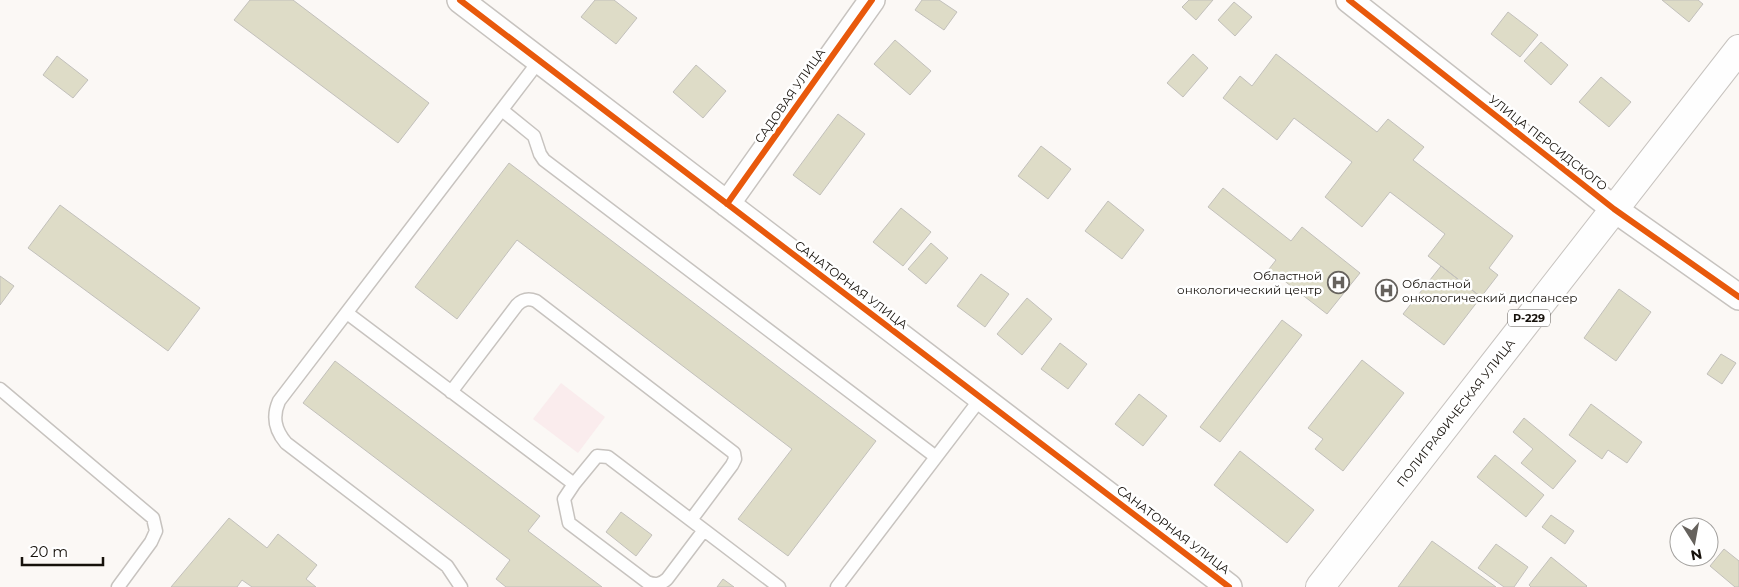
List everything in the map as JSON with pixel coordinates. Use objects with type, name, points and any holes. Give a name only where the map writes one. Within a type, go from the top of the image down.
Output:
[{"type":"main road","name":"ПОЛИГРАФИЧЕСКАЯ УЛИЦА","points":[[1320,587],[1739,49]]},
{"type":"street","name":"САНАТОРНАЯ УЛИЦА","points":[[460,0],[1229,587]]},
{"type":"street","name":"САДОВАЯ УЛИЦА","points":[[727,204],[872,0]]},
{"type":"street","name":"УЛИЦА ПЕРСИДСКОГО","points":[[1349,0],[1614,209],[1739,297]]},
{"type":"lane","points":[[462,587],[447,566],[286,443],[275,425],[275,410],[279,402],[540,61]]},
{"type":"lane","points":[[502,110],[534,136],[544,160],[936,457]]},
{"type":"lane","points":[[451,392],[522,300],[530,299],[536,301],[734,453],[735,460],[732,465],[691,520]]},
{"type":"lane","points":[[347,313],[574,484]]},
{"type":"lane","points":[[0,389],[153,518],[156,531],[151,542],[118,587]]},
{"type":"lane","points":[[837,587],[981,398]]},
{"type":"lane","points":[[704,530],[667,579],[662,584],[654,585],[646,582],[568,522],[564,499],[592,460],[597,456],[604,456],[691,520],[779,587]]},
{"type":"shaded area","points":[[561,383],[605,417],[578,453],[533,419]]},
{"type":"building","points":[[250,0],[293,0],[429,103],[398,143],[234,20]]},
{"type":"building","points":[[595,0],[614,0],[637,18],[616,44],[581,17]]},
{"type":"building","points":[[922,0],[939,0],[957,12],[944,30],[915,10]]},
{"type":"building","points":[[1189,0],[1213,0],[1196,20],[1182,7]]},
{"type":"building","points":[[1662,0],[1698,0],[1703,4],[1689,22]]},
{"type":"building","points":[[1234,2],[1252,17],[1235,36],[1218,20]]},
{"type":"building","points":[[1508,12],[1538,35],[1520,57],[1491,34]]},
{"type":"building","points":[[895,40],[931,71],[910,95],[874,64]]},
{"type":"building","points":[[1541,42],[1568,65],[1551,85],[1524,61]]},
{"type":"building","points":[[1193,54],[1208,68],[1183,97],[1167,83]]},
{"type":"building","points":[[1276,54],[1377,132],[1388,119],[1424,147],[1413,160],[1513,236],[1489,268],[1498,275],[1481,297],[1428,256],[1445,234],[1390,192],[1362,227],[1325,197],[1352,162],[1294,118],[1277,140],[1223,98],[1240,76],[1252,86]]},
{"type":"building","points":[[57,56],[88,80],[73,98],[43,75]]},
{"type":"building","points":[[696,65],[726,91],[703,118],[673,92]]},
{"type":"building","points":[[1601,77],[1631,102],[1609,127],[1579,102]]},
{"type":"building","points":[[838,114],[865,134],[820,195],[793,175]]},
{"type":"building","points":[[1041,146],[1071,169],[1048,199],[1018,176]]},
{"type":"building","points":[[509,163],[876,441],[788,556],[738,519],[792,449],[517,240],[457,319],[415,287]]},
{"type":"building","points":[[1223,188],[1291,241],[1302,227],[1360,273],[1327,314],[1269,269],[1276,260],[1208,207]]},
{"type":"building","points":[[1108,201],[1144,230],[1122,259],[1085,231]]},
{"type":"building","points":[[60,205],[200,308],[168,351],[28,248]]},
{"type":"building","points":[[901,208],[931,232],[903,266],[873,242]]},
{"type":"building","points":[[931,243],[948,258],[926,284],[908,269]]},
{"type":"building","points":[[1441,266],[1481,297],[1444,345],[1403,314]]},
{"type":"building","points":[[981,274],[1009,294],[985,327],[957,306]]},
{"type":"building","points":[[0,276],[14,286],[0,305]]},
{"type":"building","points":[[1619,289],[1651,312],[1616,361],[1584,338]]},
{"type":"building","points":[[1027,298],[1052,319],[1022,355],[997,334]]},
{"type":"building","points":[[1282,320],[1302,335],[1220,442],[1200,427]]},
{"type":"building","points":[[1060,343],[1087,364],[1068,389],[1041,369]]},
{"type":"building","points":[[1721,354],[1736,363],[1722,384],[1707,374]]},
{"type":"building","points":[[1362,360],[1404,393],[1343,471],[1315,449],[1323,439],[1308,428]]},
{"type":"building","points":[[335,361],[540,516],[528,531],[602,587],[506,587],[496,579],[510,560],[303,403]]},
{"type":"building","points":[[1139,394],[1167,416],[1143,446],[1115,424]]},
{"type":"building","points":[[1591,404],[1642,442],[1627,463],[1608,450],[1602,459],[1569,435]]},
{"type":"building","points":[[1524,418],[1576,461],[1553,489],[1521,463],[1533,449],[1513,432]]},
{"type":"building","points":[[1240,451],[1314,510],[1287,543],[1214,485]]},
{"type":"building","points":[[1495,455],[1544,495],[1526,517],[1477,477]]},
{"type":"building","points":[[621,512],[652,535],[636,556],[606,532]]},
{"type":"building","points":[[1551,515],[1574,531],[1565,544],[1542,527]]},
{"type":"building","points":[[229,518],[267,548],[278,534],[317,565],[306,579],[316,587],[252,587],[242,580],[237,587],[171,587]]},
{"type":"building","points":[[1432,541],[1496,587],[1398,587]]},
{"type":"building","points":[[1496,544],[1528,567],[1514,587],[1504,587],[1478,568]]},
{"type":"building","points":[[1724,549],[1739,561],[1739,587],[1735,587],[1711,567],[1719,567],[1719,555]]},
{"type":"building","points":[[1551,557],[1587,586],[1531,587],[1529,585]]},
{"type":"building","points":[[723,579],[734,587],[717,587]]},
{"type":"cycle path","points":[[460,0],[1229,587]]},
{"type":"cycle path","points":[[727,204],[872,0]]},
{"type":"cycle path","points":[[1349,0],[1614,209],[1739,297]]},
{"type":"place","name":"Областной онкологический центр","points":[[1338,283]]},
{"type":"place","name":"Областной онкологический диспансер","points":[[1386,291]]}]
